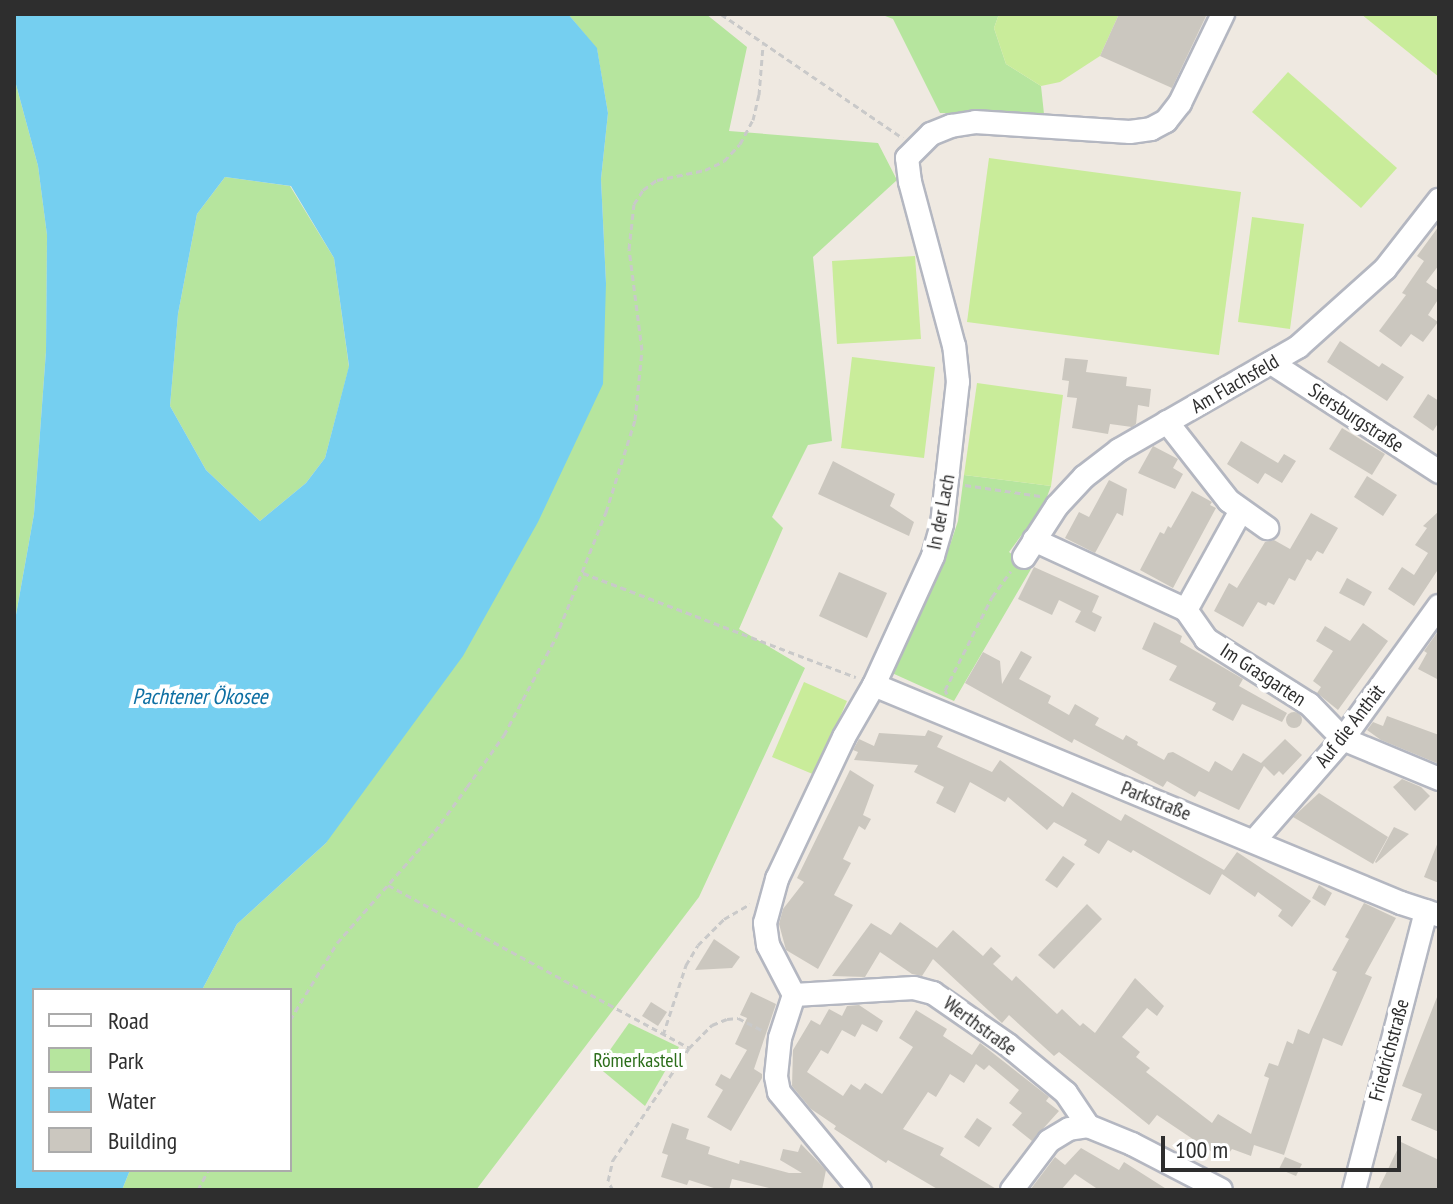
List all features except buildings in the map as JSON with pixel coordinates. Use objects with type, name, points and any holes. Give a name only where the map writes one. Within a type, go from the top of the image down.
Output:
[{"type":"street","points":[[916,146],[951,126],[975,122],[1130,132],[1151,129],[1166,121],[1180,103],[1223,14]]},
{"type":"street","name":"In der Lach","points":[[794,995],[768,945],[765,923],[770,899],[807,812],[874,685],[933,556],[942,524],[958,382],[954,346],[910,182],[907,158],[916,146]]},
{"type":"street","name":"Am Flachsfeld","points":[[1029,549],[1057,506],[1084,477],[1119,450],[1273,364],[1358,296],[1385,269],[1439,200]]},
{"type":"street","name":"Siersburgstraße","points":[[1273,364],[1439,472]]},
{"type":"street","points":[[1167,422],[1240,512],[1267,528]]},
{"type":"street","points":[[1186,610],[1240,512]]},
{"type":"street","name":"Im Grasgarten","points":[[1029,549],[1186,610],[1206,639],[1309,704],[1343,739]]},
{"type":"street","name":"Auf die Anthät","points":[[1255,840],[1343,739],[1439,606]]},
{"type":"street","name":"Parkstraße","points":[[874,685],[1432,913]]},
{"type":"street","points":[[1343,739],[1439,779]]},
{"type":"street","name":"Friedrichstraße","points":[[1354,1190],[1432,913]]},
{"type":"street","name":"Werthstraße","points":[[794,995],[914,988],[933,993],[1008,1045],[1066,1093],[1088,1126]]},
{"type":"street","points":[[794,995],[780,1038],[776,1076],[779,1092],[860,1190]]},
{"type":"street","points":[[1012,1190],[1049,1141],[1069,1129],[1088,1126],[1132,1144],[1221,1190]]},
{"type":"path","points":[[721,14],[916,146]]},
{"type":"path","points":[[292,1017],[337,943],[435,831],[504,735],[536,677],[583,573],[625,456],[640,384],[639,307],[629,249],[634,204],[643,190],[657,180],[705,170],[724,161],[740,144],[753,120],[759,95],[763,45]]},
{"type":"path","points":[[964,485],[1044,497],[1057,506]]},
{"type":"path","points":[[944,714],[950,699],[945,690],[992,597],[1029,549]]},
{"type":"path","points":[[583,573],[874,685]]},
{"type":"path","points":[[388,885],[689,1048]]},
{"type":"path","points":[[663,1035],[686,965],[698,945],[724,919],[752,903],[770,899]]},
{"type":"path","points":[[613,1190],[608,1181],[613,1160],[689,1048],[712,1025],[738,1018],[780,1038]]},
{"type":"path","points":[[198,1190],[207,1172]]},
{"type":"green space","points":[[568,14],[706,14],[747,47],[729,131],[878,143],[897,180],[813,257],[832,441],[808,445],[772,517],[783,528],[739,629],[805,668],[699,897],[476,1190],[122,1190],[129,1172],[292,1172],[292,988],[203,988],[237,924],[326,843],[606,283],[601,179],[608,113],[597,49]]},
{"type":"green space","points":[[880,14],[999,14],[994,28],[1006,64],[1041,86],[1044,114],[940,113],[893,19]]},
{"type":"green space","points":[[999,14],[1119,14],[1100,56],[1060,82],[1041,86],[1006,64],[994,28]]},
{"type":"green space","points":[[1361,14],[1439,14],[1439,77]]},
{"type":"green space","points":[[1288,72],[1397,168],[1361,208],[1252,112]]},
{"type":"green space","points":[[14,77],[38,166],[47,235],[46,351],[34,514],[14,626]]},
{"type":"green space","points":[[989,158],[1241,192],[1219,355],[967,322]]},
{"type":"green space","points":[[225,177],[290,186],[334,258],[349,367],[325,458],[306,483],[260,521],[206,470],[170,406],[178,314],[197,214]]},
{"type":"green space","points":[[1252,217],[1304,224],[1290,329],[1238,322]]},
{"type":"green space","points":[[915,256],[921,339],[837,344],[832,261]]},
{"type":"green space","points":[[852,357],[935,367],[924,458],[841,448]]},
{"type":"green space","points":[[977,383],[1063,395],[1051,486],[964,475]]},
{"type":"green space","points":[[964,475],[1051,486],[1044,505],[1009,552],[1031,569],[954,701],[892,673],[949,548],[958,521]]},
{"type":"green space","points":[[804,682],[847,701],[815,775],[772,757]]},
{"type":"green space","name":"Römerkastell","points":[[629,1023],[679,1047],[645,1106],[598,1067]]},
{"type":"water","name":"Pachtener Ökosee","points":[[14,14],[568,14],[597,48],[608,113],[601,179],[606,283],[603,384],[538,522],[463,656],[326,843],[237,924],[203,988],[32,988],[32,1172],[129,1172],[122,1190],[14,1190],[14,626],[34,514],[46,351],[47,235],[38,166],[14,77]],"holes":[[[225,177],[291,186],[334,258],[349,366],[325,458],[306,483],[260,521],[206,470],[170,406],[178,314],[197,214]]]}]
